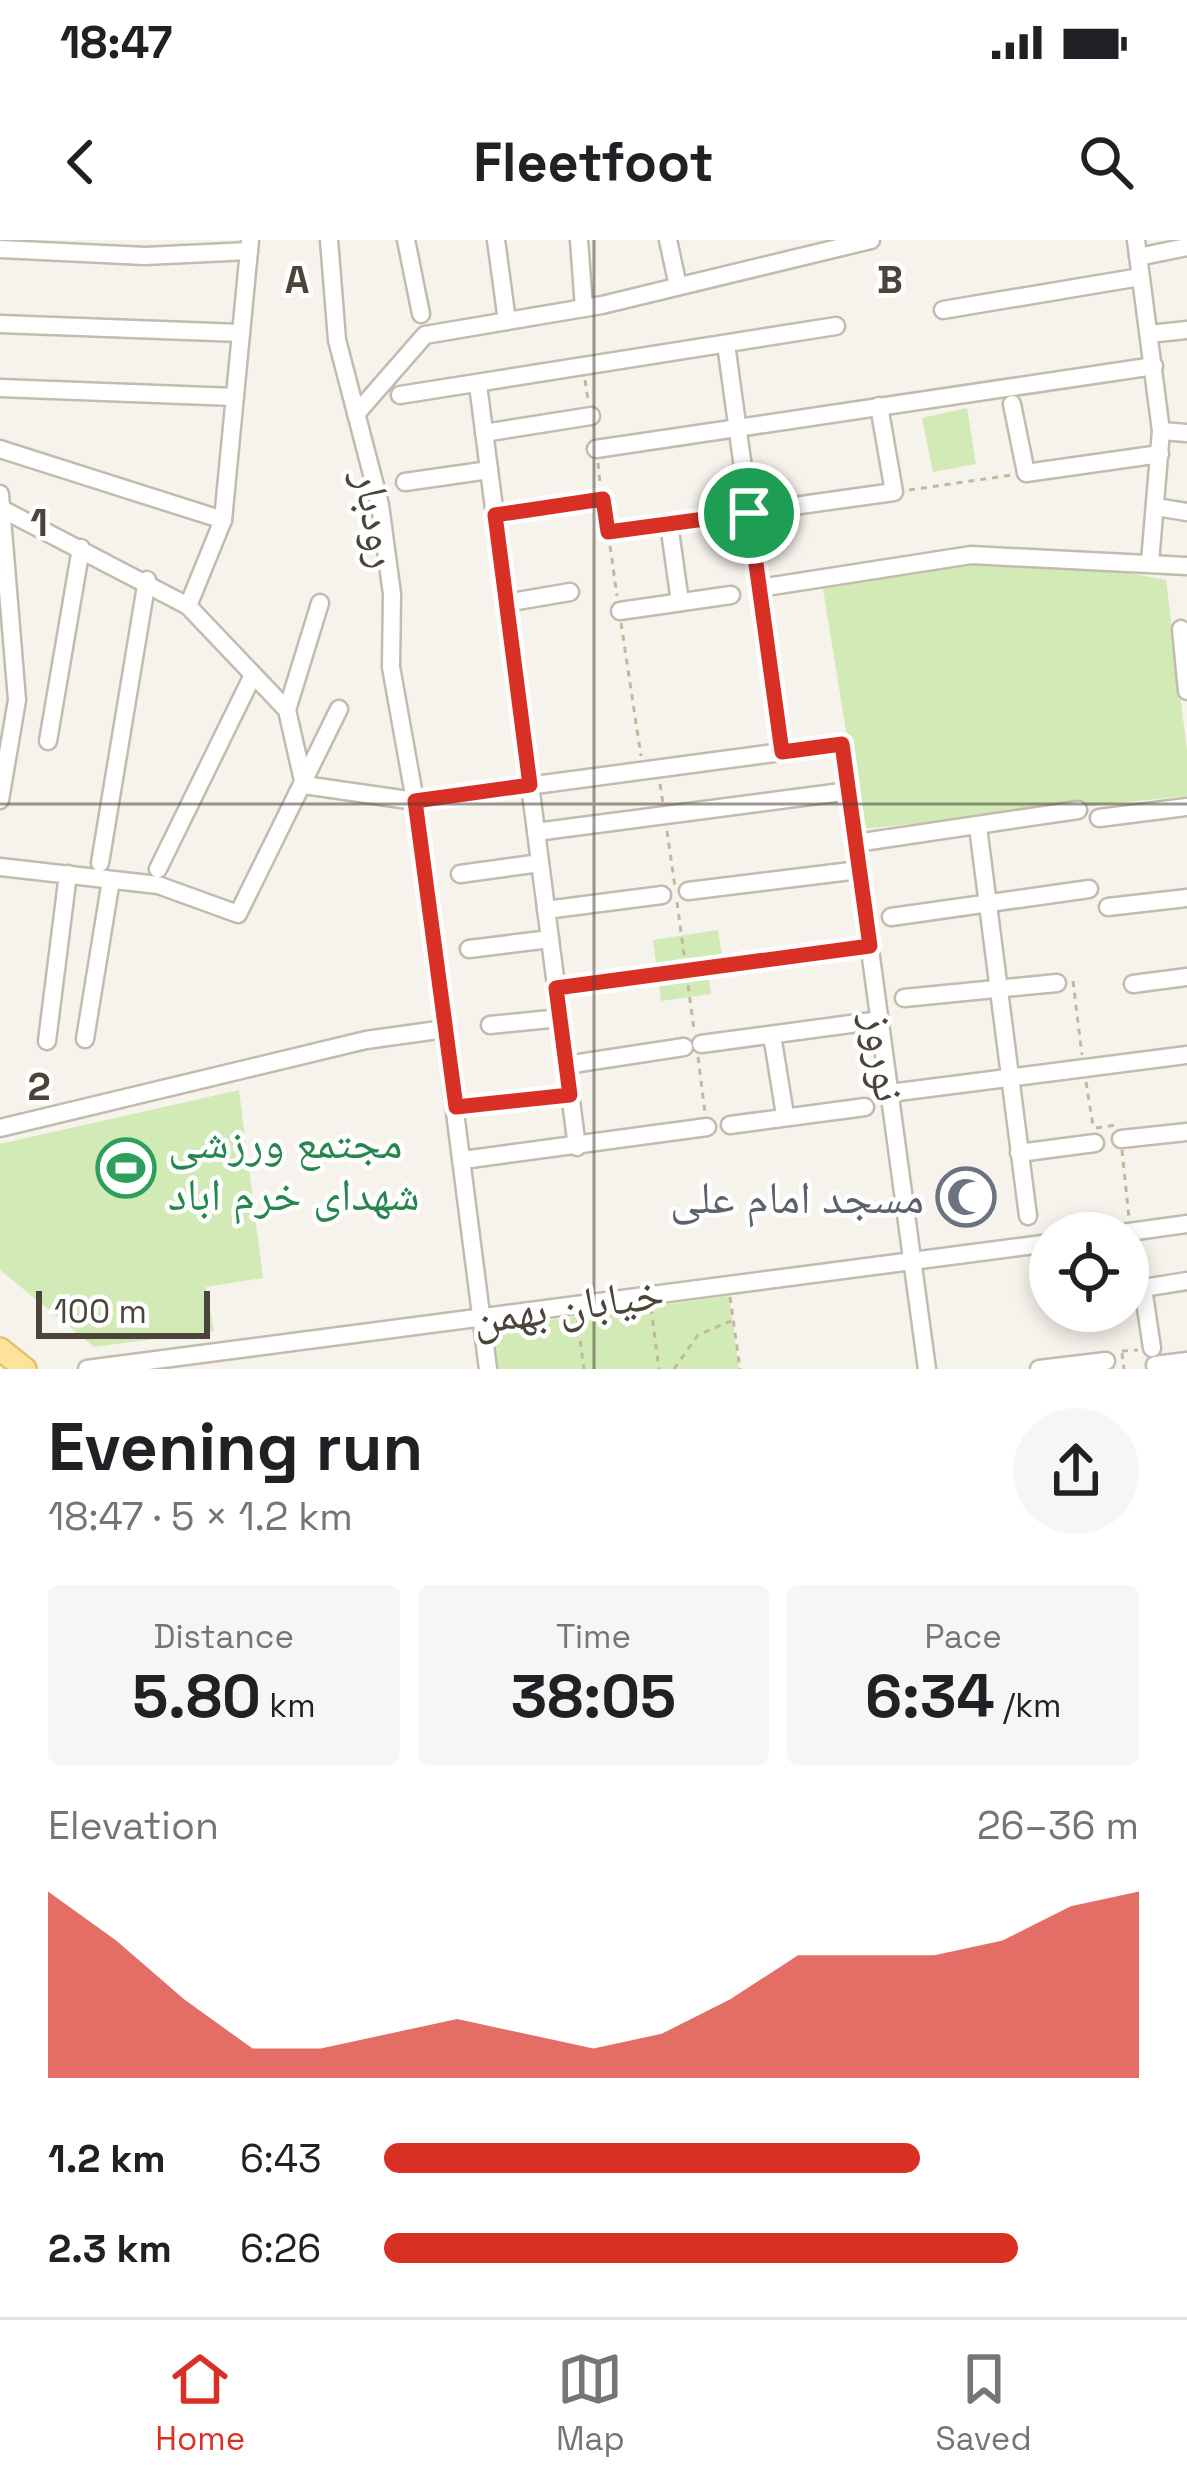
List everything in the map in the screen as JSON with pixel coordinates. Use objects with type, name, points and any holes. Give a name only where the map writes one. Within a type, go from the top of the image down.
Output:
[{"type":"main road","points":[[0,1349],[26,1369]]},
{"type":"street","name":"رودبار","points":[[329,240],[338,340],[380,505],[392,594],[391,667],[415,801],[488,1369]]},
{"type":"street","points":[[406,240],[421,314]]},
{"type":"street","points":[[496,240],[507,321]]},
{"type":"street","points":[[579,240],[584,308]]},
{"type":"street","points":[[668,240],[678,286]]},
{"type":"street","points":[[810,240],[837,246]]},
{"type":"street","points":[[356,414],[425,335],[584,308],[870,240]]},
{"type":"street","points":[[0,249],[145,256],[250,245],[223,520],[188,606]]},
{"type":"street","points":[[1150,562],[1161,431],[1137,248],[1187,247]]},
{"type":"street","points":[[943,310],[1141,277]]},
{"type":"street","points":[[0,324],[241,333]]},
{"type":"street","points":[[400,395],[836,326]]},
{"type":"street","points":[[1149,334],[1187,330]]},
{"type":"street","points":[[304,785],[415,801],[782,752],[727,344]]},
{"type":"street","points":[[596,448],[1154,366]]},
{"type":"street","points":[[478,385],[577,1147]]},
{"type":"street","points":[[0,388],[235,397]]},
{"type":"street","points":[[1012,404],[1026,473],[1160,454]]},
{"type":"street","points":[[608,532],[893,492],[879,406]]},
{"type":"street","points":[[484,433],[590,416]]},
{"type":"street","points":[[1161,431],[1187,433]]},
{"type":"street","points":[[0,449],[223,520]]},
{"type":"street","points":[[405,482],[489,470]]},
{"type":"street","points":[[495,515],[603,499]]},
{"type":"street","points":[[2,503],[188,606],[287,710]]},
{"type":"street","points":[[0,800],[17,700],[2,503]]},
{"type":"street","points":[[1156,507],[1187,512]]},
{"type":"street","points":[[668,524],[680,602]]},
{"type":"street","points":[[48,741],[81,548]]},
{"type":"street","points":[[760,588],[971,555],[1187,566]]},
{"type":"street","points":[[100,863],[147,580]]},
{"type":"street","points":[[506,603],[570,592]]},
{"type":"street","points":[[620,611],[731,595]]},
{"type":"street","points":[[304,785],[287,710],[320,603]]},
{"type":"street","points":[[1181,629],[1186,680]]},
{"type":"street","points":[[158,869],[252,677]]},
{"type":"street","points":[[0,867],[158,885],[238,914],[339,709]]},
{"type":"street","name":"نوروز","points":[[782,752],[842,744],[928,1369]]},
{"type":"street","points":[[536,832],[849,791]]},
{"type":"street","points":[[1099,818],[1187,807]]},
{"type":"street","points":[[856,843],[1078,810]]},
{"type":"street","points":[[978,827],[1028,1216]]},
{"type":"street","points":[[460,874],[540,863]]},
{"type":"street","points":[[688,891],[860,870]]},
{"type":"street","points":[[47,1041],[68,874]]},
{"type":"street","points":[[85,1039],[111,880]]},
{"type":"street","points":[[892,917],[1089,889]]},
{"type":"street","points":[[546,910],[662,895]]},
{"type":"street","points":[[1108,907],[1187,898]]},
{"type":"street","points":[[470,950],[550,939]]},
{"type":"street","points":[[693,968],[870,946]]},
{"type":"street","points":[[556,988],[658,973]]},
{"type":"street","points":[[1133,983],[1187,977]]},
{"type":"street","points":[[904,998],[1057,983]]},
{"type":"street","points":[[490,1024],[560,1018]]},
{"type":"street","points":[[566,1065],[880,1020]]},
{"type":"street","points":[[0,1128],[366,1040],[445,1029]]},
{"type":"street","points":[[772,1034],[784,1115]]},
{"type":"street","points":[[890,1094],[1187,1055]]},
{"type":"street","points":[[495,1102],[570,1095]]},
{"type":"street","points":[[730,1124],[865,1107]]},
{"type":"street","points":[[463,1160],[707,1127]]},
{"type":"street","points":[[1121,1139],[1187,1132]]},
{"type":"street","points":[[1019,1153],[1094,1136]]},
{"type":"street","points":[[1149,1229],[1187,1224]]},
{"type":"street","name":"خیابان بهمن","points":[[86,1369],[1029,1246]]},
{"type":"street","points":[[1187,1281],[1143,1288],[1153,1357],[1187,1361]]},
{"type":"street","points":[[1039,1369],[1106,1361]]},
{"type":"path","points":[[583,366],[590,416]]},
{"type":"path","points":[[596,448],[603,499]]},
{"type":"path","points":[[893,492],[1026,473]]},
{"type":"path","points":[[608,532],[650,769],[665,815],[693,968],[707,1127]]},
{"type":"path","points":[[658,973],[693,968]]},
{"type":"path","points":[[1057,983],[1073,981],[1094,1136],[1119,1125],[1125,1212]]},
{"type":"path","points":[[728,1283],[740,1369]]},
{"type":"path","points":[[649,1294],[659,1369]]},
{"type":"path","points":[[576,1304],[584,1369]]},
{"type":"path","points":[[674,1369],[698,1335],[733,1320]]},
{"type":"green space","points":[[967,408],[976,464],[933,472],[922,418]]},
{"type":"green space","points":[[983,563],[1076,563],[1166,580],[1187,751],[1187,796],[862,829],[822,583]]},
{"type":"green space","points":[[718,930],[724,969],[708,973],[711,994],[661,1001],[653,940]]},
{"type":"green space","points":[[239,1090],[263,1278],[206,1287],[214,1331],[94,1347],[0,1270],[0,1144]]},
{"type":"green space","points":[[729,1296],[739,1369],[495,1369],[490,1328]]},
{"type":"place","name":"مجتمع ورزشی شهدای خرم اباد","points":[[126,1168]]},
{"type":"place","name":"مسجد امام علی","points":[[966,1197]]},
{"type":"route","points":[[603,499],[608,532],[749,513],[782,752],[842,744],[870,946],[556,988],[570,1095],[456,1107],[415,801],[530,785],[495,515],[603,499]]}]
